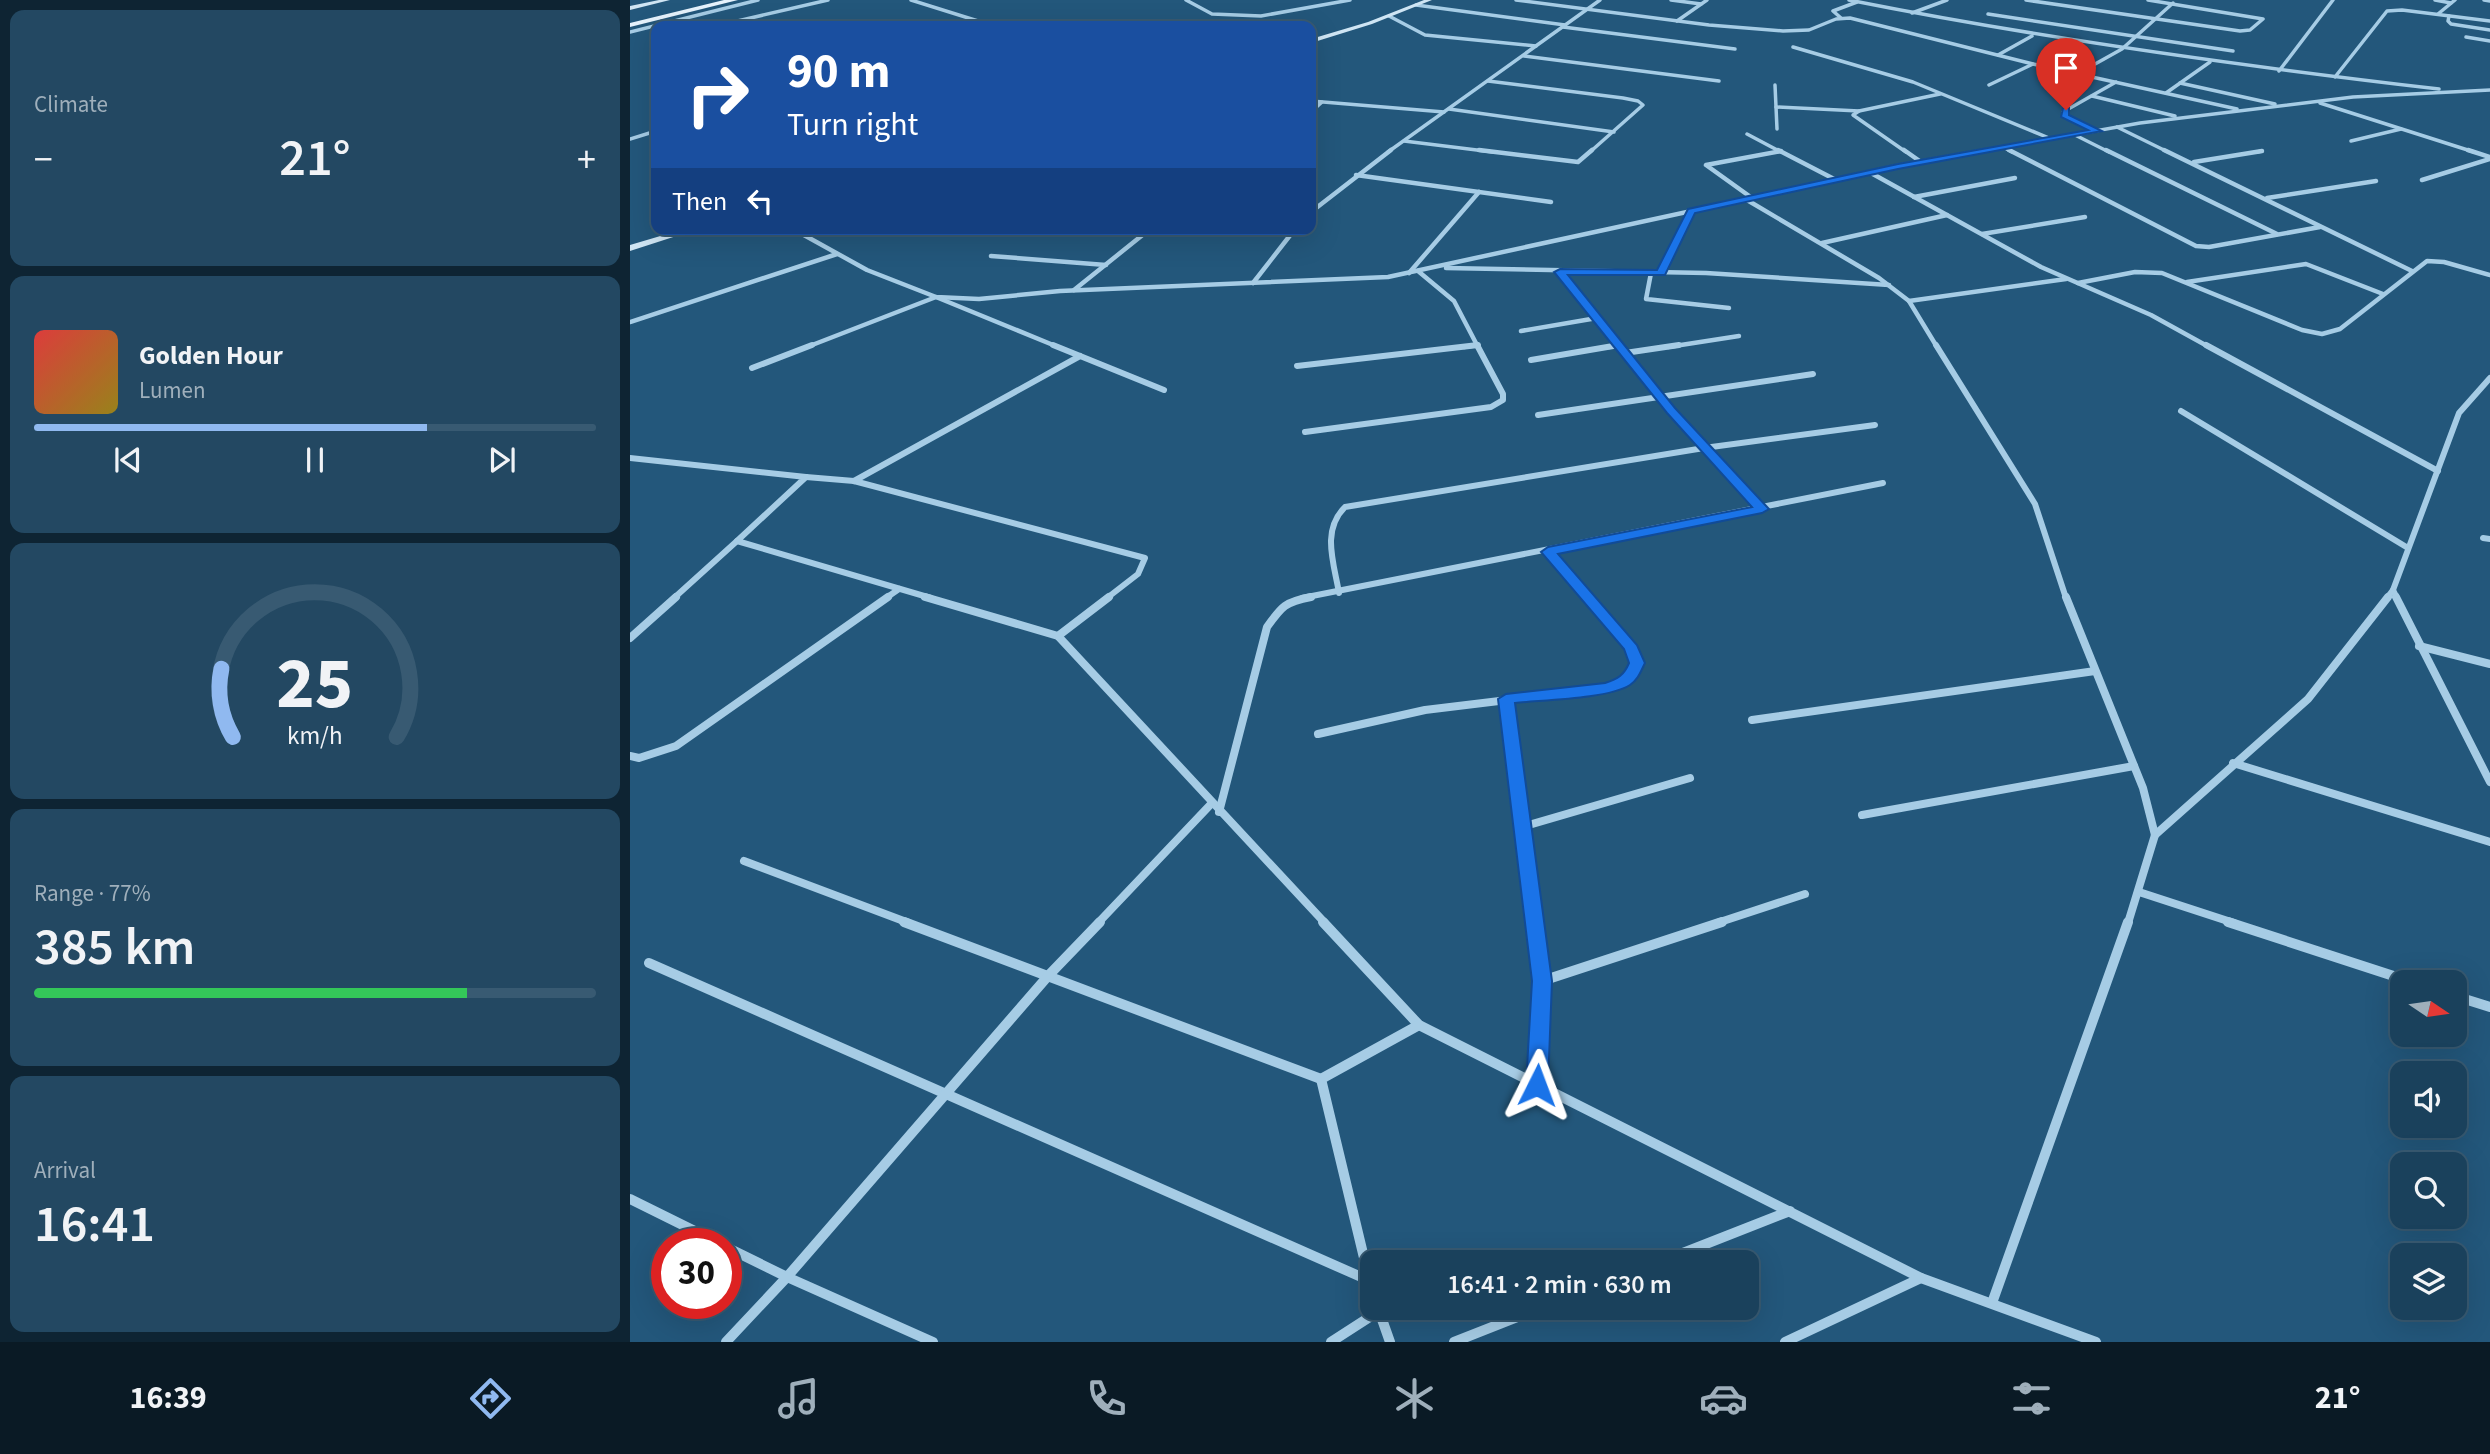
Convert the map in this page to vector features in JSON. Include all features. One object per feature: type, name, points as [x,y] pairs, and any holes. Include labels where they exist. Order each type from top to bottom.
[{"type":"main road","points":[[630,18],[704,0]]},
{"type":"main road","points":[[630,25],[734,0]]},
{"type":"street","points":[[630,8],[667,0]]},
{"type":"street","points":[[671,21],[758,0]]},
{"type":"street","points":[[738,21],[828,0]]},
{"type":"street","points":[[911,0],[978,21]]},
{"type":"street","points":[[1186,0],[1212,14],[1261,16],[1350,0]]},
{"type":"street","points":[[1316,39],[1429,0]]},
{"type":"street","points":[[1516,0],[1677,21],[1796,32],[1841,18],[1858,20],[2034,64],[2245,110]]},
{"type":"street","points":[[1316,208],[1356,175],[1600,0]]},
{"type":"street","points":[[1671,0],[1702,4]]},
{"type":"street","points":[[1677,21],[1707,0]]},
{"type":"street","points":[[1849,0],[2033,36],[2210,62],[2460,92]]},
{"type":"street","points":[[1931,0],[1941,2]]},
{"type":"street","points":[[1912,13],[1947,0]]},
{"type":"street","points":[[2025,0],[2244,32],[2263,19],[2148,0]]},
{"type":"street","points":[[2078,74],[2122,49],[2177,0]]},
{"type":"street","points":[[2279,71],[2333,0]]},
{"type":"street","points":[[2435,0],[2453,1]]},
{"type":"street","points":[[2484,0],[2490,1]]},
{"type":"street","points":[[2438,14],[2453,1]]},
{"type":"street","points":[[1841,18],[1833,11],[1858,2]]},
{"type":"street","points":[[1416,5],[1735,48]]},
{"type":"street","points":[[2335,77],[2383,13],[2395,9],[2490,21]]},
{"type":"street","points":[[1988,14],[2233,51]]},
{"type":"street","points":[[1389,16],[1425,35],[1537,46]]},
{"type":"street","points":[[2449,16],[2448,21],[2451,24],[2490,30]]},
{"type":"street","points":[[658,18],[665,21]]},
{"type":"street","points":[[630,32],[651,26]]},
{"type":"street","points":[[1998,55],[2033,36]]},
{"type":"street","points":[[2466,37],[2490,41]]},
{"type":"street","points":[[1793,47],[1894,76],[2052,139]]},
{"type":"street","points":[[1523,56],[1718,81]]},
{"type":"street","points":[[2166,93],[2210,62]]},
{"type":"street","points":[[1989,85],[2034,64]]},
{"type":"street","points":[[1404,141],[1581,161],[1640,110],[1642,103],[1488,81]]},
{"type":"street","points":[[2097,131],[2063,114],[2117,82]]},
{"type":"street","points":[[2180,83],[2284,106]]},
{"type":"street","points":[[1775,85],[1777,129]]},
{"type":"street","points":[[752,368],[936,297],[979,299],[1074,291],[1388,277],[1921,162],[2116,127],[2316,102],[2490,90]]},
{"type":"street","points":[[1776,107],[1859,111],[1941,94]]},
{"type":"street","points":[[2091,96],[2181,118]]},
{"type":"street","points":[[1316,101],[1447,111],[1614,132]]},
{"type":"street","points":[[1316,108],[1323,102]]},
{"type":"street","points":[[2316,102],[2490,158]]},
{"type":"street","points":[[1859,111],[1854,113],[1854,118],[1921,162]]},
{"type":"street","points":[[2116,127],[2412,271]]},
{"type":"street","points":[[2351,141],[2401,129]]},
{"type":"street","points":[[630,132],[641,136]]},
{"type":"street","points":[[630,139],[651,133]]},
{"type":"street","points":[[1747,134],[1836,180]]},
{"type":"street","points":[[2074,135],[2277,234]]},
{"type":"street","points":[[2004,147],[2196,246],[2209,247],[2320,227]]},
{"type":"street","points":[[1781,151],[1706,165],[1749,199],[1889,285],[1909,301],[2035,504],[2070,609],[2143,788],[2155,835],[2139,892],[1992,1303]]},
{"type":"street","points":[[2193,163],[2262,151]]},
{"type":"street","points":[[2422,180],[2490,158]]},
{"type":"street","points":[[1870,173],[2067,279],[2151,314],[2438,471]]},
{"type":"street","points":[[1356,175],[1551,202]]},
{"type":"street","points":[[1914,197],[2015,178]]},
{"type":"street","points":[[2265,198],[2376,181]]},
{"type":"street","points":[[1409,273],[1479,192]]},
{"type":"street","points":[[1661,273],[1692,211]]},
{"type":"street","points":[[1821,244],[1947,215]]},
{"type":"street","points":[[1981,234],[2085,217]]},
{"type":"street","points":[[630,248],[674,235]]},
{"type":"street","points":[[804,235],[867,270],[1164,390]]},
{"type":"street","points":[[1074,291],[1143,235]]},
{"type":"street","points":[[1252,283],[1290,235]]},
{"type":"street","points":[[630,322],[837,254]]},
{"type":"street","points":[[991,256],[1106,265]]},
{"type":"street","points":[[2077,283],[2144,271],[2162,273],[2302,330],[2322,334],[2340,329],[2424,263],[2432,261],[2490,275]]},
{"type":"street","points":[[2186,282],[2306,264],[2383,294]]},
{"type":"street","points":[[1433,268],[1735,275],[1889,285]]},
{"type":"street","points":[[1305,432],[1499,404],[1503,400],[1503,394],[1454,302],[1418,271]]},
{"type":"street","points":[[1560,272],[1660,397],[1762,509]]},
{"type":"street","points":[[1651,273],[1646,299],[1729,307]]},
{"type":"street","points":[[1909,301],[2067,279]]},
{"type":"street","points":[[1521,331],[1597,318]]},
{"type":"street","points":[[1625,353],[1739,336]]},
{"type":"street","points":[[1297,366],[1478,345]]},
{"type":"street","points":[[1531,360],[1619,345]]},
{"type":"street","points":[[854,481],[1080,356]]},
{"type":"street","points":[[1538,415],[1813,374]]},
{"type":"street","points":[[2155,835],[2308,699],[2393,590],[2459,413],[2490,378]]},
{"type":"street","points":[[2481,389],[2490,391]]},
{"type":"street","points":[[2181,411],[2408,548]]},
{"type":"street","points":[[1339,593],[1329,530],[1336,514],[1345,508],[1704,448],[1875,425]]},
{"type":"street","points":[[630,458],[854,481],[1145,558],[1138,574],[1058,636]]},
{"type":"street","points":[[630,638],[806,477]]},
{"type":"street","points":[[1219,812],[1267,627],[1282,606],[1293,600],[1548,552],[1883,483]]},
{"type":"street","points":[[737,541],[1058,636],[1419,1026],[1921,1278],[2096,1342]]},
{"type":"street","points":[[1318,734],[1371,718],[1607,688],[1623,682],[1632,674],[1637,663],[1632,648],[1548,552]]},
{"type":"street","points":[[630,756],[639,758],[676,746],[899,589]]},
{"type":"street","points":[[2393,590],[2418,646],[2490,782]]},
{"type":"street","points":[[2418,646],[2490,664]]},
{"type":"street","points":[[1752,720],[2095,671]]},
{"type":"street","points":[[1506,699],[1542,981],[1537,1085]]},
{"type":"street","points":[[2233,763],[2490,842]]},
{"type":"street","points":[[1862,815],[2134,766]]},
{"type":"street","points":[[1522,827],[1690,778]]},
{"type":"street","points":[[726,1342],[787,1277],[1048,976],[1212,803]]},
{"type":"street","points":[[744,861],[1321,1079],[1419,1026]]},
{"type":"street","points":[[2139,892],[2390,975]]},
{"type":"street","points":[[1542,981],[1805,894]]},
{"type":"street","points":[[649,963],[1360,1281]]},
{"type":"street","points":[[2468,1000],[2490,1007]]},
{"type":"street","points":[[1321,1079],[1361,1250]]},
{"type":"street","points":[[630,1199],[689,1228]]},
{"type":"street","points":[[1691,1250],[1790,1211]]},
{"type":"street","points":[[742,1255],[933,1342]]},
{"type":"street","points":[[1785,1342],[1921,1278]]},
{"type":"street","points":[[1331,1342],[1362,1320]]},
{"type":"street","points":[[1382,1320],[1390,1342]]},
{"type":"street","points":[[1454,1342],[1510,1320]]},
{"type":"route","points":[[1537,1085],[1542,981],[1506,699],[1607,688],[1623,682],[1632,674],[1637,663],[1632,648],[1548,552],[1762,509],[1671,410],[1560,272],[1661,273],[1692,211],[1898,166],[2097,131],[2064,116],[2063,112],[2066,110]]}]
